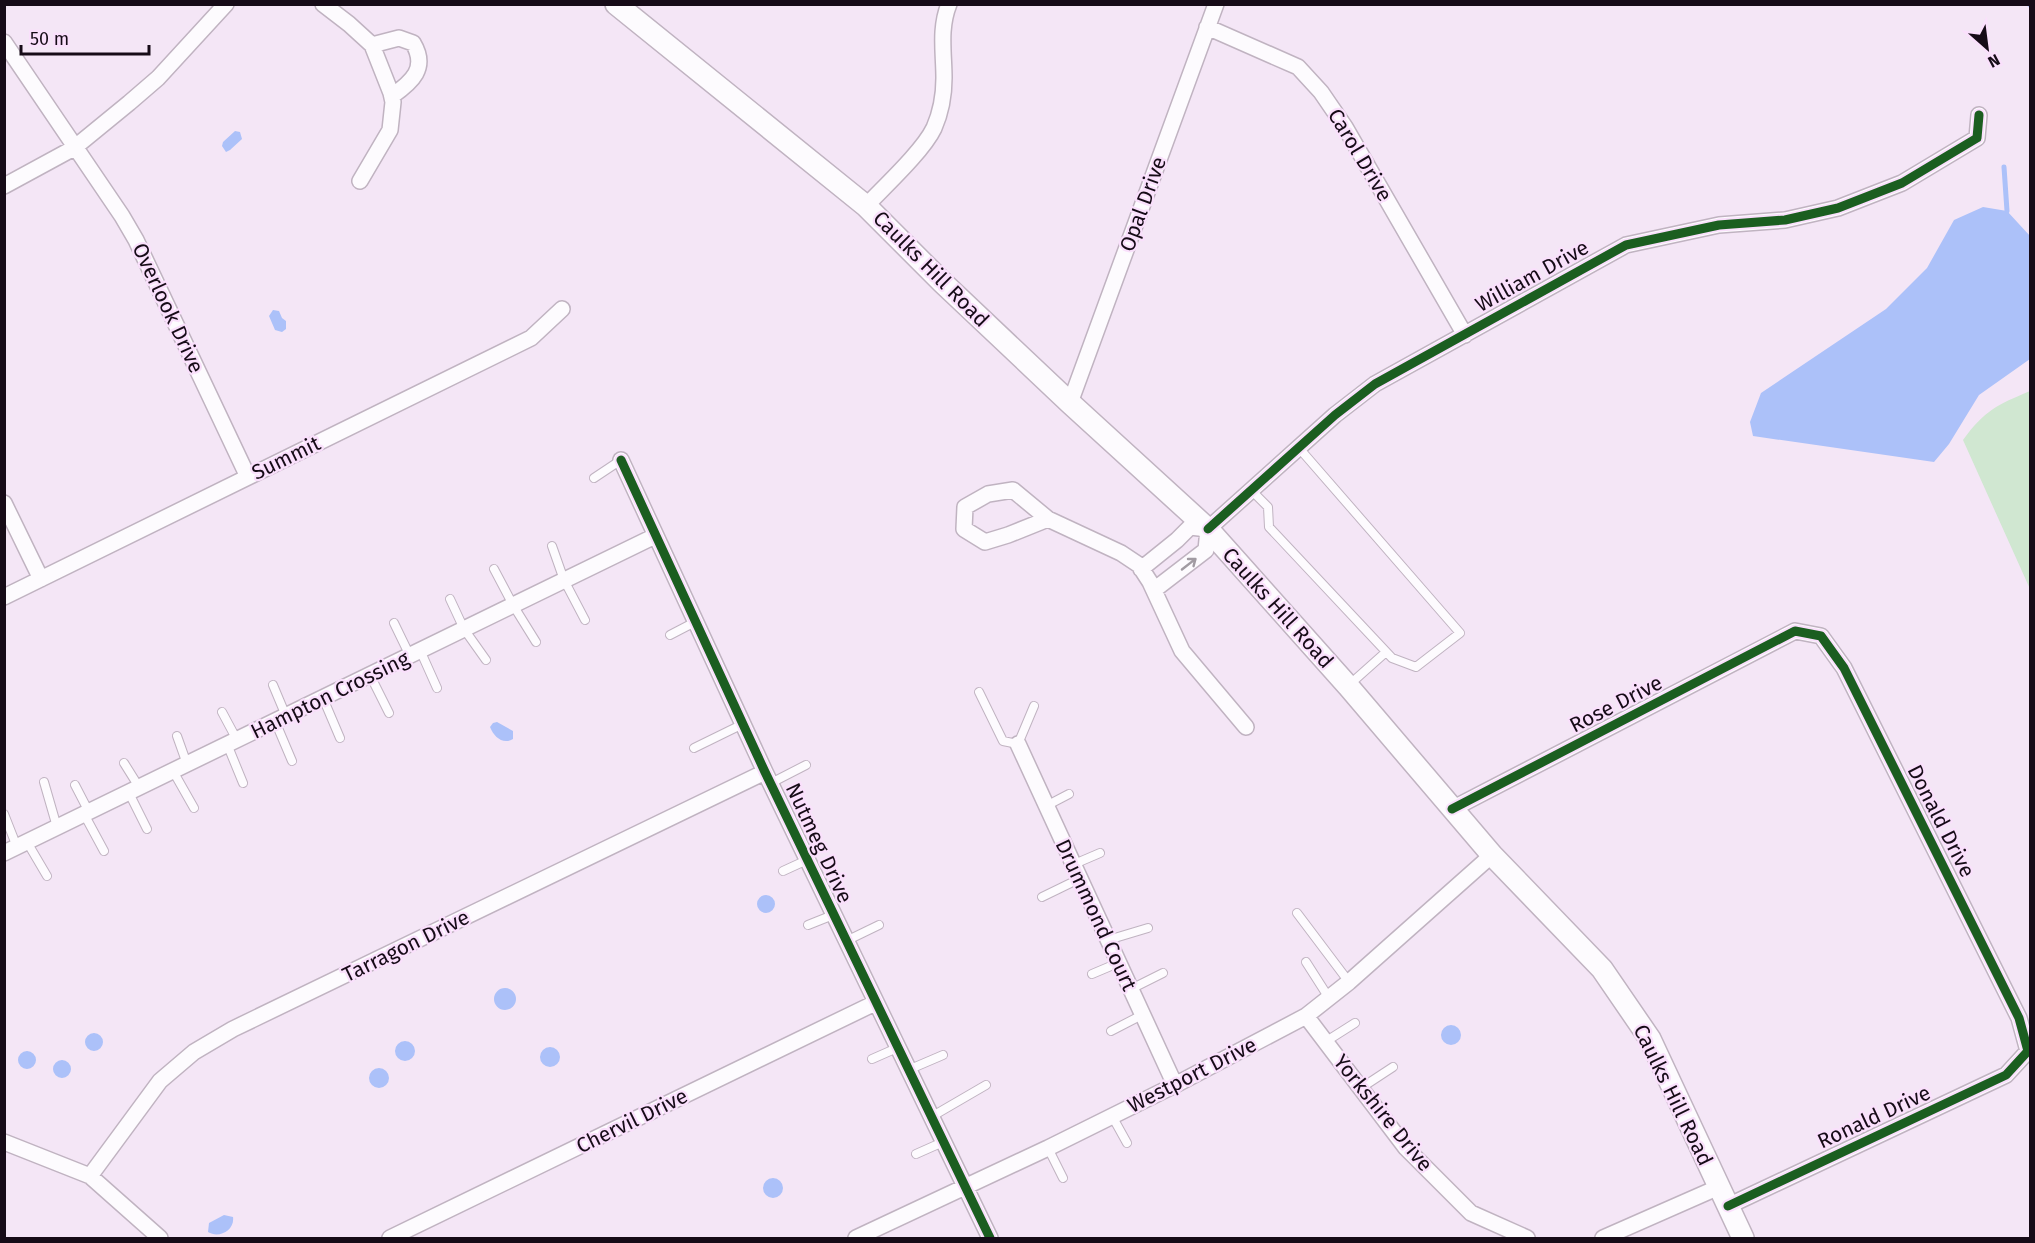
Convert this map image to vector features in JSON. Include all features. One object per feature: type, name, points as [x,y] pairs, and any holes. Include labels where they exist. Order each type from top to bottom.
[{"type":"main road","name":"Caulks Hill Road","points":[[616,4],[867,206],[942,282],[1208,529],[1348,686],[1492,855],[1602,969],[1650,1039],[1743,1239]]},
{"type":"street","points":[[4,186],[74,148],[158,78],[226,4]]},
{"type":"street","points":[[323,4],[372,45],[392,96],[390,130],[360,181]]},
{"type":"street","points":[[867,206],[914,155],[933,130],[943,103],[942,40],[945,13],[949,4]]},
{"type":"street","name":"Opal Drive","points":[[1070,403],[1216,4]]},
{"type":"street","name":"Carol Drive","points":[[1208,27],[1298,67],[1321,92],[1345,127],[1465,335]]},
{"type":"street","points":[[372,45],[399,38],[413,43],[419,53],[419,67],[409,83],[392,96]]},
{"type":"street","name":"Overlook Drive","points":[[4,42],[136,240],[248,477]]},
{"type":"street","name":"William Drive","points":[[1208,529],[1335,415],[1375,384],[1626,245],[1719,225],[1785,220],[1838,208],[1902,183],[1977,138],[1979,115]]},
{"type":"street","name":"Summit","points":[[4,597],[531,338],[562,309]]},
{"type":"street","name":"Nutmeg Drive","points":[[621,460],[833,915],[990,1239]]},
{"type":"street","points":[[1048,519],[985,542],[964,529],[965,507],[988,494],[1013,490],[1048,519],[1121,553],[1141,569],[1154,590],[1182,651],[1246,727]]},
{"type":"street","points":[[4,503],[41,579]]},
{"type":"street","points":[[1141,569],[1190,527],[1208,529],[1206,550],[1154,590]]},
{"type":"street","name":"Hampton Crossing","points":[[16,847],[655,536]]},
{"type":"street","name":"Rose Drive","points":[[1452,809],[1795,631]]},
{"type":"street","name":"Donald Drive","points":[[1795,631],[1821,636],[1844,668],[2019,1018],[2028,1051]]},
{"type":"street","name":"Drummond Court","points":[[1018,744],[1175,1085]]},
{"type":"street","name":"Tarragon Drive","points":[[90,1176],[160,1081],[194,1052],[233,1029],[768,777]]},
{"type":"street","name":"Westport Drive","points":[[856,1239],[1048,1148],[1306,1016],[1349,982],[1492,855]]},
{"type":"street","name":"Chervil Drive","points":[[390,1239],[875,1003]]},
{"type":"street","name":"Yorkshire Drive","points":[[1306,1016],[1406,1148],[1471,1213],[1527,1239]]},
{"type":"street","name":"Ronald Drive","points":[[1728,1206],[2006,1076],[2028,1051]]},
{"type":"street","points":[[4,1142],[90,1176],[160,1239]]},
{"type":"street","points":[[1603,1239],[1719,1187]]},
{"type":"lane","points":[[1251,490],[1268,507],[1269,527],[1392,658],[1416,667],[1460,633],[1299,448]]},
{"type":"lane","points":[[594,478],[621,460]]},
{"type":"lane","points":[[552,546],[564,580],[585,620]]},
{"type":"lane","points":[[494,569],[536,642]]},
{"type":"lane","points":[[450,599],[464,629],[486,660]]},
{"type":"lane","points":[[670,635],[695,622]]},
{"type":"lane","points":[[394,623],[437,688]]},
{"type":"lane","points":[[1348,686],[1386,652]]},
{"type":"lane","points":[[370,675],[389,713]]},
{"type":"lane","points":[[273,686],[292,761]]},
{"type":"lane","points":[[980,692],[1003,741],[1018,744],[1034,706]]},
{"type":"lane","points":[[323,698],[340,738]]},
{"type":"lane","points":[[222,712],[243,783]]},
{"type":"lane","points":[[694,748],[743,724]]},
{"type":"lane","points":[[177,736],[180,768],[194,808]]},
{"type":"lane","points":[[124,763],[147,828]]},
{"type":"lane","points":[[768,777],[806,765]]},
{"type":"lane","points":[[44,782],[57,827]]},
{"type":"lane","points":[[75,784],[104,851]]},
{"type":"lane","points":[[1045,806],[1069,794]]},
{"type":"lane","points":[[4,814],[16,847],[47,876]]},
{"type":"lane","points":[[1042,897],[1100,853]]},
{"type":"lane","points":[[783,871],[807,860]]},
{"type":"lane","points":[[1297,913],[1349,982]]},
{"type":"lane","points":[[808,925],[833,915]]},
{"type":"lane","points":[[846,941],[879,925]]},
{"type":"lane","points":[[1108,940],[1148,928]]},
{"type":"lane","points":[[1306,962],[1329,998]]},
{"type":"lane","points":[[1092,974],[1118,963]]},
{"type":"lane","points":[[1131,989],[1163,973]]},
{"type":"lane","points":[[1111,1030],[1142,1015]]},
{"type":"lane","points":[[1325,1042],[1355,1023]]},
{"type":"lane","points":[[872,1059],[897,1048]]},
{"type":"lane","points":[[907,1070],[943,1055]]},
{"type":"lane","points":[[1360,1088],[1393,1067]]},
{"type":"lane","points":[[931,1117],[986,1085]]},
{"type":"lane","points":[[1112,1116],[1127,1143]]},
{"type":"lane","points":[[916,1154],[943,1142]]},
{"type":"lane","points":[[1048,1148],[1063,1178]]},
{"type":"green space","points":[[2030,391],[2030,589],[1963,440],[1985,415],[2009,400]]},
{"type":"water","points":[[235,131],[240,132],[242,139],[226,152],[222,146],[223,142]]},
{"type":"water","points":[[1983,207],[2007,211],[2030,236],[2030,359],[1979,395],[1949,444],[1934,462],[1753,436],[1750,422],[1761,393],[1886,309],[1927,268],[1954,220]]},
{"type":"water","points":[[273,310],[279,311],[286,321],[286,329],[282,332],[275,330],[269,316]]},
{"type":"water","points":[[497,722],[513,731],[513,739],[506,741],[496,737],[490,727]]},
{"type":"water","points":[[766,895],[772,898],[775,904],[772,910],[766,913],[760,910],[757,904],[760,898]]},
{"type":"water","points":[[505,988],[513,991],[516,999],[513,1007],[505,1010],[497,1007],[494,999],[497,991]]},
{"type":"water","points":[[1451,1025],[1458,1028],[1461,1035],[1458,1042],[1451,1045],[1444,1042],[1441,1035],[1444,1028]]},
{"type":"water","points":[[90,1033],[98,1033],[103,1038],[101,1049],[90,1051],[85,1046],[85,1038]]},
{"type":"water","points":[[405,1041],[412,1044],[415,1051],[412,1058],[405,1061],[398,1058],[395,1051],[398,1044]]},
{"type":"water","points":[[550,1047],[557,1050],[560,1057],[557,1064],[550,1067],[543,1064],[540,1057],[543,1050]]},
{"type":"water","points":[[23,1051],[31,1051],[36,1056],[34,1067],[23,1069],[18,1064],[18,1056]]},
{"type":"water","points":[[58,1060],[66,1060],[71,1065],[69,1076],[58,1078],[53,1073],[53,1065]]},
{"type":"water","points":[[379,1068],[386,1071],[389,1078],[386,1085],[379,1088],[372,1085],[369,1078],[372,1071]]},
{"type":"water","points":[[773,1178],[780,1181],[783,1188],[780,1195],[773,1198],[766,1195],[763,1188],[766,1181]]},
{"type":"water","points":[[224,1215],[233,1217],[229,1229],[221,1234],[208,1232],[209,1223]]},
{"type":"waterway","points":[[2004,167],[2007,211]]},
{"type":"cycle path","points":[[1208,529],[1335,415],[1375,384],[1626,245],[1719,225],[1785,220],[1838,208],[1902,183],[1977,138],[1979,115]]},
{"type":"cycle path","points":[[621,460],[765,772],[990,1238]]},
{"type":"cycle path","points":[[1452,809],[1795,631],[1821,636],[1844,668],[2019,1018],[2028,1051],[2006,1075],[1728,1206]]}]
